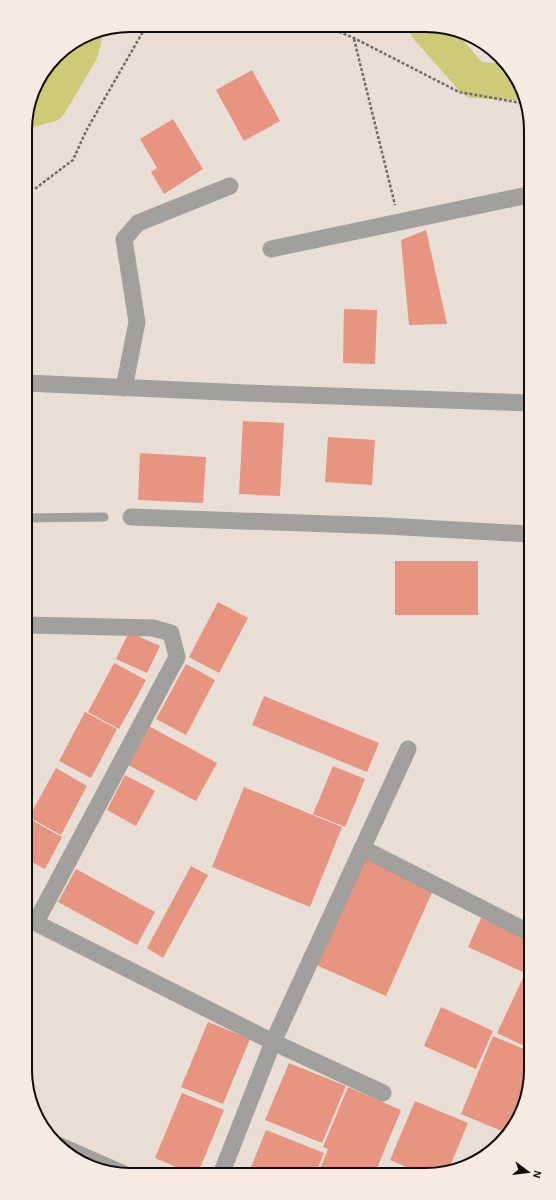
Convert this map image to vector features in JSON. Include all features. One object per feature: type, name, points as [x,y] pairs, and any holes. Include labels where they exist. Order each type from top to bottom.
[{"type":"street","points":[[124,388],[137,322],[124,239],[138,223],[230,186]]},
{"type":"street","points":[[271,249],[524,196]]},
{"type":"street","points":[[32,383],[524,403]]},
{"type":"street","points":[[131,518],[386,526],[524,534]]},
{"type":"street","points":[[32,625],[153,628],[171,633],[177,657],[32,921],[273,1042],[383,1093]]},
{"type":"street","points":[[224,1168],[273,1042],[408,749]]},
{"type":"street","points":[[362,848],[524,930]]},
{"type":"street","points":[[82,1156],[99,1163]]},
{"type":"lane","points":[[32,518],[104,517]]},
{"type":"path","points":[[32,187],[36,188],[73,160],[86,131],[143,32]]},
{"type":"path","points":[[340,32],[459,92],[520,103]]},
{"type":"path","points":[[354,38],[399,222]]},
{"type":"building","points":[[252,70],[280,121],[244,141],[216,90]]},
{"type":"building","points":[[173,119],[203,169],[164,194],[151,172],[157,168],[140,139]]},
{"type":"building","points":[[426,230],[447,324],[409,325],[401,240]]},
{"type":"building","points":[[344,309],[377,310],[375,364],[343,363]]},
{"type":"building","points":[[243,421],[284,423],[280,496],[239,494]]},
{"type":"building","points":[[328,437],[375,440],[372,485],[325,482]]},
{"type":"building","points":[[140,453],[206,457],[203,503],[138,500]]},
{"type":"building","points":[[395,561],[478,561],[478,615],[395,615]]},
{"type":"building","points":[[218,602],[248,618],[219,673],[189,657]]},
{"type":"building","points":[[129,632],[160,646],[147,673],[116,659]]},
{"type":"building","points":[[114,663],[146,680],[119,729],[88,712]]},
{"type":"building","points":[[186,664],[215,680],[186,735],[156,719]]},
{"type":"building","points":[[264,696],[379,743],[367,772],[252,725]]},
{"type":"building","points":[[85,712],[117,729],[91,778],[59,761]]},
{"type":"building","points":[[147,725],[217,763],[196,801],[126,764]]},
{"type":"building","points":[[333,766],[365,779],[345,827],[313,814]]},
{"type":"building","points":[[56,768],[87,786],[61,835],[32,819],[32,812]]},
{"type":"building","points":[[125,775],[155,791],[136,826],[107,810]]},
{"type":"building","points":[[244,787],[342,827],[310,907],[212,867]]},
{"type":"building","points":[[32,820],[62,837],[45,869],[32,862]]},
{"type":"building","points":[[366,849],[437,881],[386,996],[314,964]]},
{"type":"building","points":[[191,866],[208,875],[163,958],[147,948]]},
{"type":"building","points":[[76,869],[155,912],[137,945],[58,902]]},
{"type":"building","points":[[481,918],[524,938],[523,972],[468,947]]},
{"type":"building","points":[[524,976],[524,1046],[497,1033]]},
{"type":"building","points":[[441,1007],[493,1031],[476,1069],[424,1046]]},
{"type":"building","points":[[208,1022],[250,1039],[223,1104],[181,1087]]},
{"type":"building","points":[[493,1036],[524,1049],[524,1076],[522,1089],[517,1107],[504,1130],[503,1131],[461,1114]]},
{"type":"building","points":[[289,1063],[346,1086],[322,1143],[265,1120]]},
{"type":"building","points":[[348,1087],[401,1110],[377,1168],[321,1168],[328,1149],[323,1147]]},
{"type":"building","points":[[182,1093],[224,1110],[200,1168],[178,1168],[155,1158]]},
{"type":"building","points":[[415,1101],[468,1123],[450,1165],[426,1168],[409,1168],[390,1160]]},
{"type":"building","points":[[266,1130],[324,1153],[318,1168],[251,1168]]},
{"type":"waterway","points":[[431,32],[474,80],[511,82]]},
{"type":"waterway","points":[[34,108],[49,104],[80,52],[82,45]]}]
